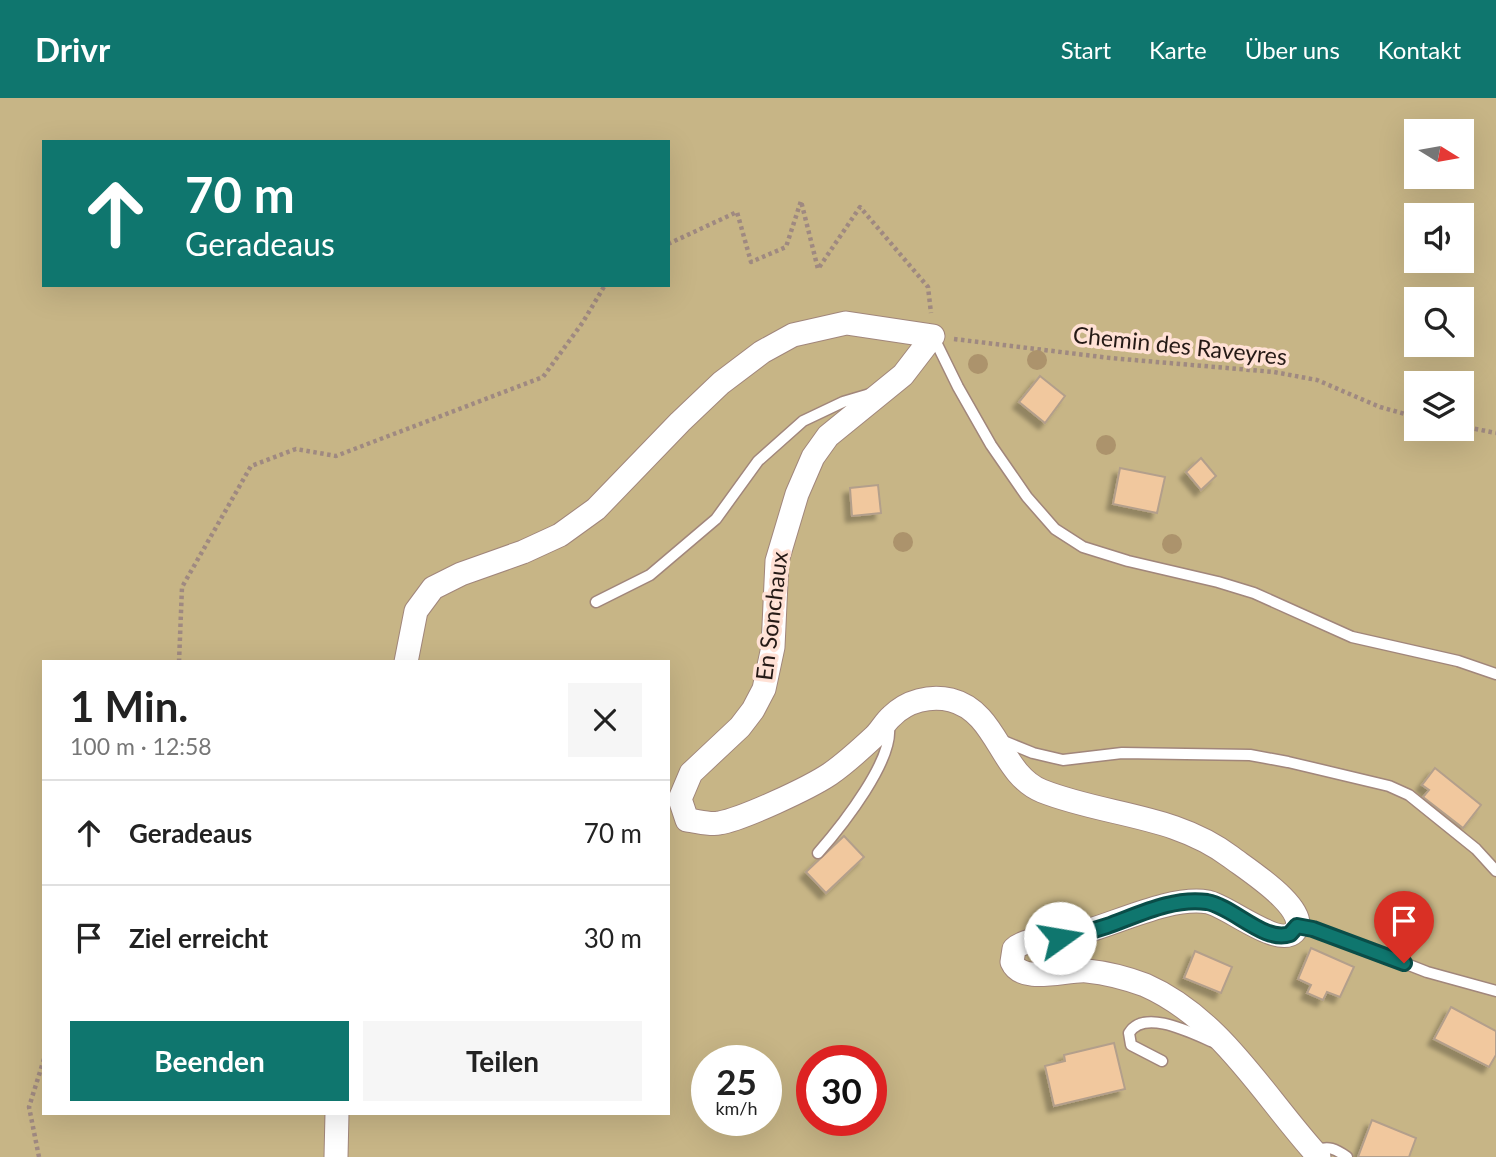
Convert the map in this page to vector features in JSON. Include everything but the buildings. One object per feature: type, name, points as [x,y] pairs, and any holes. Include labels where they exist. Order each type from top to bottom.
[{"type":"street","points":[[406,660],[416,611],[433,588],[461,574],[523,552],[560,535],[616,490],[721,383],[762,352],[793,335],[846,323],[933,337],[903,375],[883,391]]},
{"type":"street","name":"En Sonchaux","points":[[883,391],[828,436],[813,457],[797,494],[777,561],[773,648],[764,689],[740,727],[691,773],[680,799],[687,820],[718,824],[829,775],[849,760],[894,716]]},
{"type":"street","points":[[894,716],[910,704],[929,699],[949,700],[965,705],[980,715],[1023,779],[1036,788],[1190,833],[1225,853],[1294,909],[1297,926],[1290,934],[1277,936],[1220,906],[1208,902],[1181,902],[1079,934],[1025,943],[1014,949],[1012,962],[1022,973],[1041,975],[1091,971],[1114,975],[1170,998],[1195,1015],[1228,1048],[1316,1154]]},
{"type":"street","points":[[335,1157],[337,1115]]},
{"type":"lane","points":[[933,337],[991,445],[1027,497],[1055,529],[1083,547],[1254,593],[1352,637],[1458,661],[1496,674]]},
{"type":"lane","points":[[596,602],[650,575],[716,519],[758,461],[803,421],[843,401],[883,391]]},
{"type":"lane","points":[[818,853],[850,816],[874,775],[886,749],[894,716]]},
{"type":"lane","points":[[993,737],[1033,753],[1063,760],[1122,753],[1224,753],[1272,759],[1389,786],[1409,795],[1476,849],[1496,871]]},
{"type":"lane","points":[[1297,926],[1322,931],[1427,972],[1496,991]]},
{"type":"lane","points":[[1162,1061],[1131,1045],[1129,1033],[1133,1027],[1148,1022],[1161,1023],[1228,1048]]},
{"type":"lane","points":[[1316,1154],[1323,1147],[1332,1148],[1347,1157]]},
{"type":"path","points":[[670,243],[737,212],[751,262],[786,247],[801,201],[818,269],[860,207],[928,287],[933,337]]},
{"type":"path","points":[[179,660],[182,587],[251,466],[296,449],[336,456],[543,377],[583,322],[604,287]]},
{"type":"path","name":"Chemin des Raveyres","points":[[933,337],[1110,358],[1274,372],[1317,380],[1380,407],[1404,414]]},
{"type":"path","points":[[1474,429],[1496,433]]},
{"type":"path","points":[[39,1157],[29,1107],[42,1065]]},
{"type":"shaded area","points":[[0,98],[1496,98],[1496,1157],[0,1157]]},
{"type":"route","points":[[1060,938],[1103,927],[1166,905],[1195,901],[1220,906],[1270,934],[1285,936],[1295,931],[1297,926],[1313,929],[1404,963]]}]
